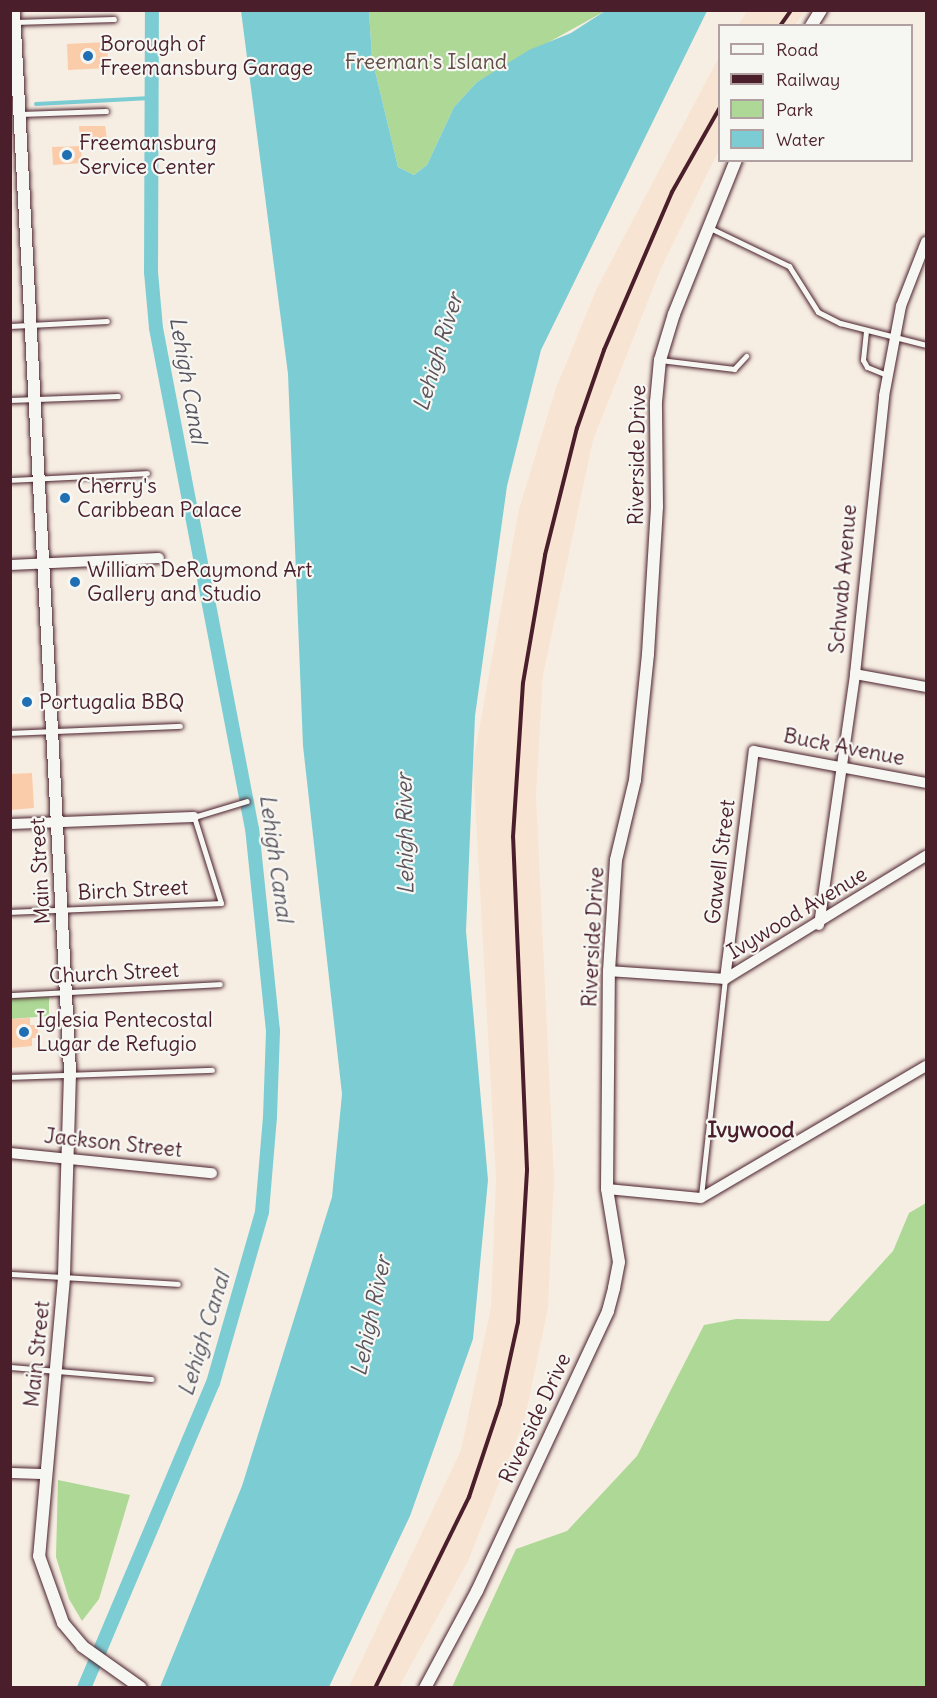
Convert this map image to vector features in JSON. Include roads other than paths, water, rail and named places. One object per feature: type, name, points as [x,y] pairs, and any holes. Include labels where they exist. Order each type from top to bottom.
[{"type":"street","points":[[812,24],[821,10]]},
{"type":"street","name":"Main Street","points":[[13,18],[15,114],[32,325],[41,563],[70,1072],[70,1158],[64,1278],[43,1474],[39,1556],[63,1623],[82,1646],[141,1688]]},
{"type":"street","name":"Riverside Drive","points":[[425,1688],[477,1591],[608,1311],[619,1262],[607,1189],[609,971],[616,860],[635,780],[648,654],[660,360],[707,227],[735,162]]},
{"type":"street","name":"Schwab Avenue","points":[[819,925],[855,674],[871,491],[887,375],[893,338],[927,242]]},
{"type":"street","points":[[10,565],[159,558]]},
{"type":"street","points":[[855,674],[927,687]]},
{"type":"street","name":"Buck Avenue","points":[[754,751],[927,783]]},
{"type":"street","name":"Gawell Street","points":[[725,979],[754,751]]},
{"type":"street","points":[[10,824],[194,817]]},
{"type":"street","name":"Ivywood Avenue","points":[[609,971],[725,979],[819,925],[927,856]]},
{"type":"street","points":[[607,1189],[701,1198],[927,1066]]},
{"type":"street","name":"Jackson Street","points":[[10,1153],[212,1173]]},
{"type":"street","points":[[10,1473],[43,1474]]},
{"type":"lane","points":[[13,18],[114,20]]},
{"type":"lane","points":[[15,114],[106,111]]},
{"type":"lane","points":[[707,227],[789,266],[818,312],[866,331],[927,345]]},
{"type":"lane","points":[[10,326],[107,321]]},
{"type":"lane","points":[[866,331],[863,360],[867,367],[887,375]]},
{"type":"lane","points":[[660,360],[734,369],[746,356]]},
{"type":"lane","points":[[10,399],[118,396]]},
{"type":"lane","points":[[10,480],[147,473]]},
{"type":"lane","points":[[10,733],[180,726]]},
{"type":"lane","points":[[194,817],[247,801]]},
{"type":"lane","name":"Birch Street","points":[[10,912],[221,903],[194,817]]},
{"type":"lane","points":[[701,1198],[725,979]]},
{"type":"lane","name":"Church Street","points":[[10,995],[220,984]]},
{"type":"lane","points":[[10,1077],[70,1072],[212,1070]]},
{"type":"lane","points":[[10,1274],[178,1284]]},
{"type":"lane","points":[[10,1367],[151,1379]]},
{"type":"water","name":"Lehigh River","points":[[241,11],[369,11],[372,58],[398,167],[414,175],[427,165],[454,107],[477,82],[529,50],[571,33],[605,11],[707,11],[541,350],[507,486],[475,716],[466,931],[488,1180],[473,1339],[410,1516],[329,1687],[160,1687],[242,1486],[332,1197],[342,1094],[303,746],[288,374]]},
{"type":"waterway","name":"Lehigh Canal","points":[[84,1688],[213,1383],[262,1212],[270,1117],[273,1031],[252,829],[156,328],[151,272],[152,10]]},
{"type":"waterway","points":[[36,104],[151,98]]},
{"type":"railway","points":[[781,24],[791,10]]},
{"type":"railway","points":[[375,1688],[469,1497],[500,1404],[518,1322],[527,1169],[513,837],[523,683],[545,555],[577,428],[604,350],[672,192],[718,111]]},
{"type":"place","name":"Borough of Freemansburg Garage","points":[[88,56]]},
{"type":"place","name":"Freemansburg Service Center","points":[[67,155]]},
{"type":"place","name":"Cherry's Caribbean Palace","points":[[65,498]]},
{"type":"place","name":"William DeRaymond Art Gallery and Studio","points":[[75,582]]},
{"type":"place","name":"Portugalia BBQ","points":[[27,702]]},
{"type":"place","name":"Iglesia Pentecostal Lugar de Refugio","points":[[24,1032]]},
{"type":"district","name":"Ivywood","points":[[751,1130]]},
{"type":"park label","name":"Freeman's Island","points":[[426,62]]}]
